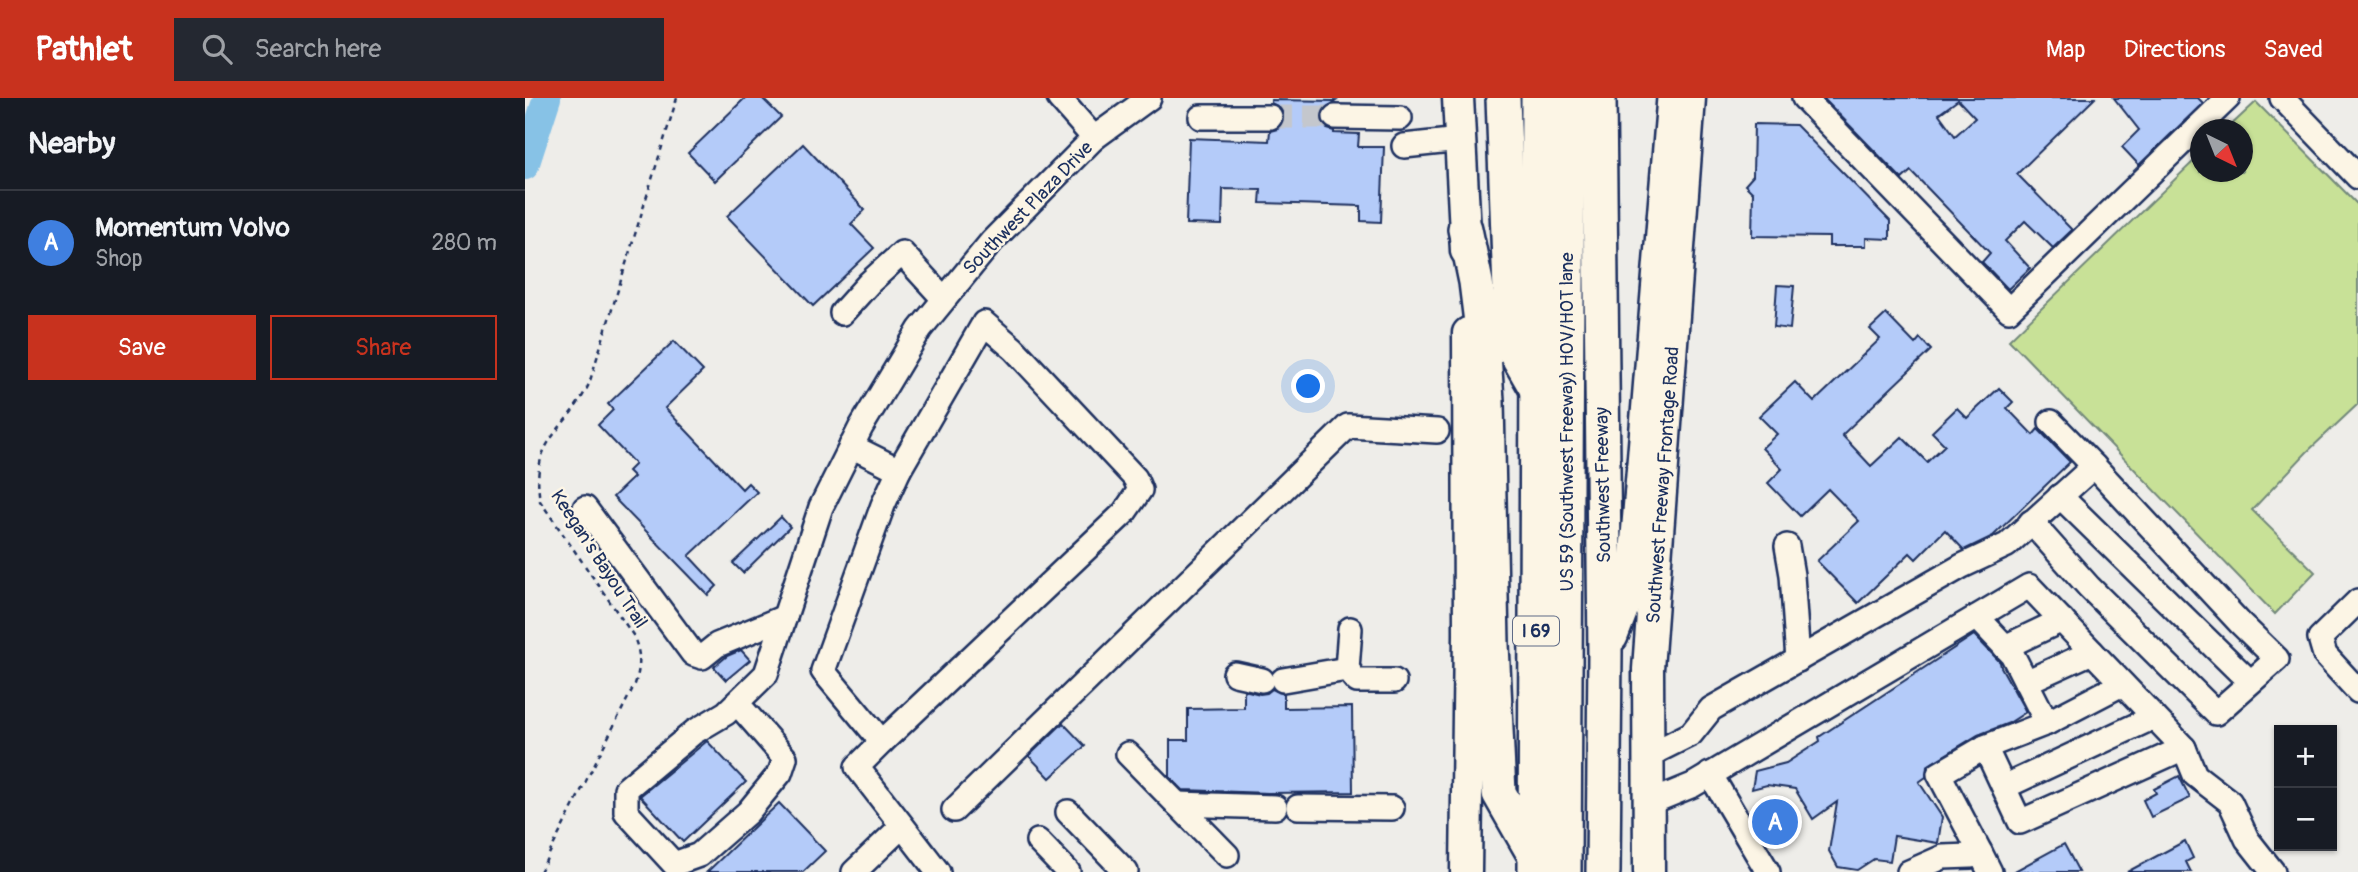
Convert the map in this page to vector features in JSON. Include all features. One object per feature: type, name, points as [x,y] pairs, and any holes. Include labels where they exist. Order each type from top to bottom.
[{"type":"highway","points":[[1503,98],[1513,346],[1538,390]]},
{"type":"highway","name":"I 69","points":[[1535,864],[1538,98]]},
{"type":"highway","name":"US 59 (Southwest Freeway) HOV/HOT lane","points":[[1564,872],[1568,98]]},
{"type":"highway","name":"Southwest Freeway","points":[[1599,98],[1605,652],[1603,872]]},
{"type":"highway","points":[[1600,143],[1615,98]]},
{"type":"highway","points":[[1605,652],[1635,573],[1674,98]]},
{"type":"highway","points":[[1465,229],[1476,282],[1487,401],[1492,644],[1499,793],[1535,864]]},
{"type":"main road","points":[[1458,98],[1468,329],[1469,634],[1466,872]]},
{"type":"main road","name":"Southwest Freeway Frontage Road","points":[[1649,872],[1648,669],[1691,98]]},
{"type":"street","points":[[1059,98],[1094,138]]},
{"type":"street","name":"Southwest Plaza Drive","points":[[737,703],[767,674],[821,507],[861,427],[920,329],[992,241],[1094,138],[1149,98]]},
{"type":"street","points":[[1804,98],[2009,310],[2228,98]]},
{"type":"street","points":[[2282,98],[2358,177]]},
{"type":"street","points":[[1201,117],[1270,117]]},
{"type":"street","points":[[1335,117],[1401,118]]},
{"type":"street","points":[[1404,146],[1460,140]]},
{"type":"street","points":[[842,313],[870,282],[902,253],[944,299]]},
{"type":"street","points":[[882,742],[823,671],[883,505],[899,470],[984,323],[1014,349],[1135,478],[1140,489],[1124,513],[857,768],[938,872]]},
{"type":"street","points":[[2031,522],[2089,587],[2216,713],[2277,659],[2051,422]]},
{"type":"street","points":[[954,810],[1348,426],[1437,431]]},
{"type":"street","points":[[851,446],[899,470]]},
{"type":"street","points":[[1649,755],[1691,734],[1711,709],[1962,566],[2007,545],[2094,466]]},
{"type":"street","points":[[2060,496],[2250,682]]},
{"type":"street","points":[[585,508],[693,654],[702,657],[717,645],[785,617]]},
{"type":"street","points":[[1787,546],[1792,575],[1798,660]]},
{"type":"street","points":[[1649,803],[1693,785],[2029,586],[2184,748],[2195,775],[2230,802],[2247,839],[2273,872]]},
{"type":"street","points":[[2358,601],[2320,638],[2325,655],[2358,691]]},
{"type":"street","points":[[1977,617],[2012,654],[2047,723]]},
{"type":"street","points":[[2005,647],[2062,620]]},
{"type":"street","points":[[1350,629],[1347,669],[1357,681],[1394,681]]},
{"type":"street","points":[[2026,682],[2092,652]]},
{"type":"street","points":[[1235,674],[1273,680],[1347,669]]},
{"type":"street","points":[[1985,862],[1940,774],[1985,747],[2047,723],[2122,684]]},
{"type":"street","points":[[737,703],[785,758],[780,773],[748,812],[699,855],[674,864],[626,812],[626,789],[694,732],[726,713],[737,703]]},
{"type":"street","points":[[2004,787],[2154,717]]},
{"type":"street","points":[[1985,747],[2020,822],[2184,748]]},
{"type":"street","points":[[1128,754],[1227,855]]},
{"type":"street","points":[[1710,774],[1768,872]]},
{"type":"street","points":[[1177,804],[1392,808]]},
{"type":"street","points":[[1068,812],[1126,872]]},
{"type":"street","points":[[854,872],[901,827]]},
{"type":"street","points":[[1038,841],[1068,872]]},
{"type":"street","points":[[1910,872],[1943,856],[1971,856],[1985,862]]},
{"type":"path","name":"Keegan's Bayou Trail","points":[[540,872],[635,684],[641,667],[633,635],[540,501],[538,465],[551,436],[580,403],[589,384],[677,98]]},
{"type":"green space","points":[[2256,102],[2358,205],[2358,404],[2307,452],[2252,510],[2315,572],[2275,614],[2009,340],[2190,165],[2190,182],[2253,182],[2253,119],[2238,119]]},
{"type":"building","points":[[745,98],[762,98],[781,117],[715,181],[688,153]]},
{"type":"building","points":[[1823,98],[2095,98],[2017,174],[2072,230],[2053,248],[2025,221],[2005,241],[2030,268],[2008,289],[1982,262],[1990,253],[1911,171],[1902,179]],"holes":[[[1958,100],[1975,118],[1955,136],[1939,114]]]},
{"type":"building","points":[[2114,98],[2198,98],[2203,103],[2139,165],[2122,147],[2139,130]]},
{"type":"building","points":[[1271,100],[1336,101],[1323,110],[1321,117],[1327,129],[1334,133],[1359,134],[1358,147],[1384,147],[1381,222],[1361,221],[1361,206],[1260,203],[1261,190],[1223,189],[1222,225],[1186,224],[1189,138],[1269,141],[1270,131],[1278,129],[1284,118],[1282,109],[1271,103]]},
{"type":"building","points":[[1754,124],[1796,125],[1890,221],[1890,239],[1866,238],[1866,246],[1829,246],[1829,237],[1752,236],[1753,193],[1745,185],[1753,176]]},
{"type":"building","points":[[803,144],[865,210],[851,224],[874,248],[813,306],[727,216]]},
{"type":"building","points":[[1777,285],[1794,286],[1790,329],[1774,327]]},
{"type":"building","points":[[1886,314],[1915,344],[1920,338],[1931,350],[1842,435],[1871,466],[1902,437],[1927,462],[1945,445],[1932,432],[1957,408],[1967,418],[1999,388],[2013,402],[2007,408],[2033,435],[2038,429],[2070,462],[1993,536],[1964,550],[1945,530],[1916,559],[1910,553],[1858,603],[1817,561],[1859,521],[1828,489],[1800,516],[1768,483],[1782,469],[1762,448],[1777,434],[1759,416],[1795,382],[1814,402],[1880,339],[1870,329]]},
{"type":"building","points":[[674,341],[703,371],[665,408],[742,489],[748,483],[757,492],[689,556],[717,586],[708,595],[613,497],[634,477],[628,471],[635,464],[598,425],[613,410],[608,404]]},
{"type":"building","points":[[781,517],[790,527],[743,573],[733,563]]},
{"type":"building","points":[[1974,635],[2000,662],[2026,712],[2009,723],[1978,735],[1927,766],[1926,777],[1919,782],[1942,817],[1938,843],[1894,836],[1890,861],[1874,859],[1857,870],[1838,867],[1829,851],[1837,802],[1813,819],[1795,789],[1767,785],[1752,789],[1755,771],[1786,763],[1820,741],[1819,737]]},
{"type":"building","points":[[741,650],[750,660],[726,680],[714,667],[727,656]]},
{"type":"building","points":[[1272,689],[1284,694],[1284,708],[1352,707],[1353,792],[1183,790],[1170,777],[1170,740],[1188,740],[1188,709],[1244,708],[1244,690],[1260,694]]},
{"type":"building","points":[[1063,723],[1085,746],[1050,778],[1029,756]]},
{"type":"building","points":[[707,741],[746,782],[683,842],[640,796]]},
{"type":"building","points":[[2179,776],[2190,798],[2151,817],[2143,800],[2156,793],[2154,789]]},
{"type":"building","points":[[779,803],[825,851],[803,872],[707,872]]},
{"type":"building","points":[[2185,841],[2193,858],[2186,862],[2191,872],[2127,872]]},
{"type":"building","points":[[2064,844],[2079,872],[2013,872]]},
{"type":"waterway","points":[[525,166],[547,98]]},
{"type":"tunnel","points":[[1270,117],[1335,117]]},
{"type":"place","name":"Momentum Volvo","points":[[1775,822]]}]
